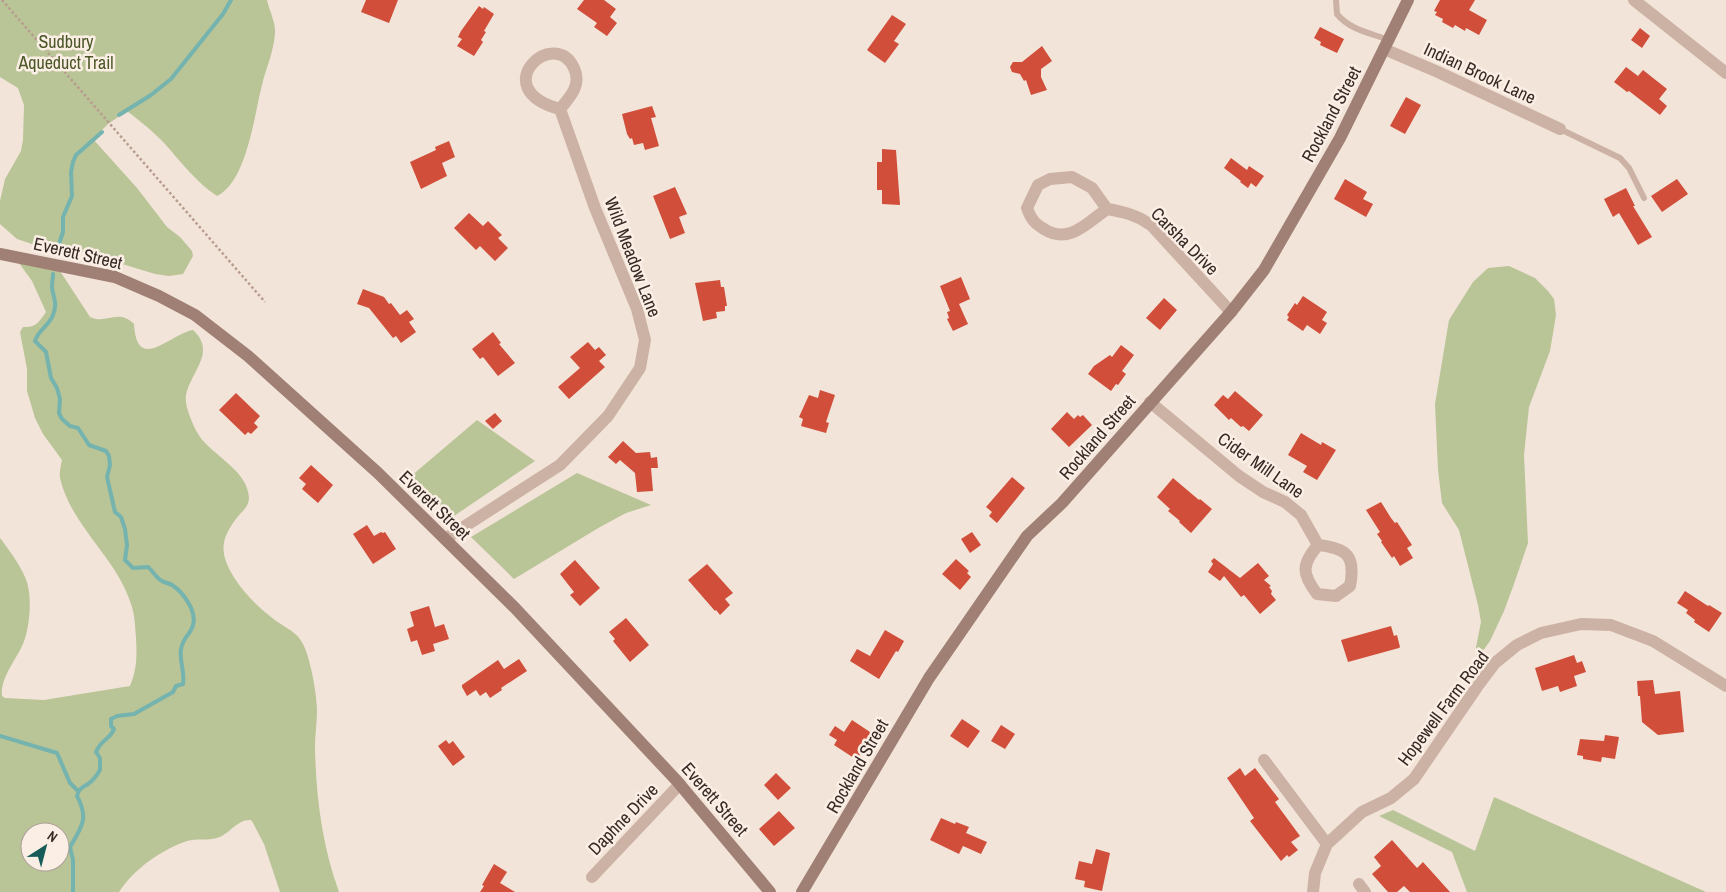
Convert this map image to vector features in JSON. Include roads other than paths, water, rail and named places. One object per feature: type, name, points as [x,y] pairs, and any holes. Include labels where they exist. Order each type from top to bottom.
[{"type":"street","name":"Rockland Street","points":[[802,892],[929,678],[1001,571],[1027,536],[1062,503],[1231,312],[1264,270],[1340,138],[1408,0]]},
{"type":"street","points":[[1634,0],[1726,73]]},
{"type":"street","name":"Indian Brook Lane","points":[[1387,44],[1438,72],[1560,129]]},
{"type":"street","points":[[542,55],[560,56],[573,66],[576,74],[577,84],[574,92],[560,109],[536,99],[527,86],[526,77],[529,68],[534,60],[542,55]]},
{"type":"street","name":"Wild Meadow Lane","points":[[445,539],[560,465],[608,416],[640,368],[645,340],[637,309],[595,208],[560,109]]},
{"type":"street","points":[[1072,177],[1092,188],[1107,209],[1079,230],[1064,236],[1048,232],[1032,221],[1027,208],[1038,185],[1050,179],[1072,177]]},
{"type":"street","name":"Carsha Drive","points":[[1107,209],[1124,212],[1140,218],[1150,226],[1231,312]]},
{"type":"street","name":"Everett Street","points":[[0,254],[115,277],[159,296],[195,315],[248,356],[378,472],[522,615],[680,784],[770,892]]},
{"type":"street","name":"Cider Mill Lane","points":[[1150,402],[1239,476],[1263,492],[1285,502],[1301,515],[1318,545]]},
{"type":"street","name":"Hopewell Farm Road","points":[[1313,892],[1315,873],[1327,844],[1362,812],[1391,798],[1414,779],[1495,664],[1517,645],[1541,633],[1581,624],[1611,626],[1654,642],[1726,686]]},
{"type":"street","points":[[1264,760],[1327,844]]},
{"type":"street","name":"Daphne Drive","points":[[592,877],[680,784]]},
{"type":"lane","points":[[1336,0],[1336,14],[1343,21],[1351,27],[1387,44]]},
{"type":"lane","points":[[1560,129],[1620,158],[1629,168],[1644,198]]},
{"type":"waterway","points":[[119,115],[151,95],[171,79],[223,14],[231,0]]},
{"type":"waterway","points":[[58,247],[63,232],[63,217],[72,196],[71,172],[73,162],[76,155],[102,132]]},
{"type":"waterway","points":[[53,274],[54,311],[51,319],[35,341],[46,352],[51,378],[57,388],[60,399],[59,413],[62,419],[70,426],[78,428],[89,445],[106,451],[109,456],[110,465],[107,477],[115,512],[121,517],[125,529],[127,545],[125,560],[133,568],[148,567],[160,580],[176,588],[188,602],[194,620],[181,649],[183,684],[176,686],[173,692],[134,714],[117,716],[111,719],[111,726],[114,729],[96,752],[100,758],[100,770],[92,781],[80,790],[77,796],[83,810],[83,817],[81,828],[70,847],[73,860],[73,892]]},
{"type":"waterway","points":[[0,736],[57,753],[70,783],[78,791]]},
{"type":"park label","name":"Sudbury Aqueduct Trail","points":[[66,51]]}]
